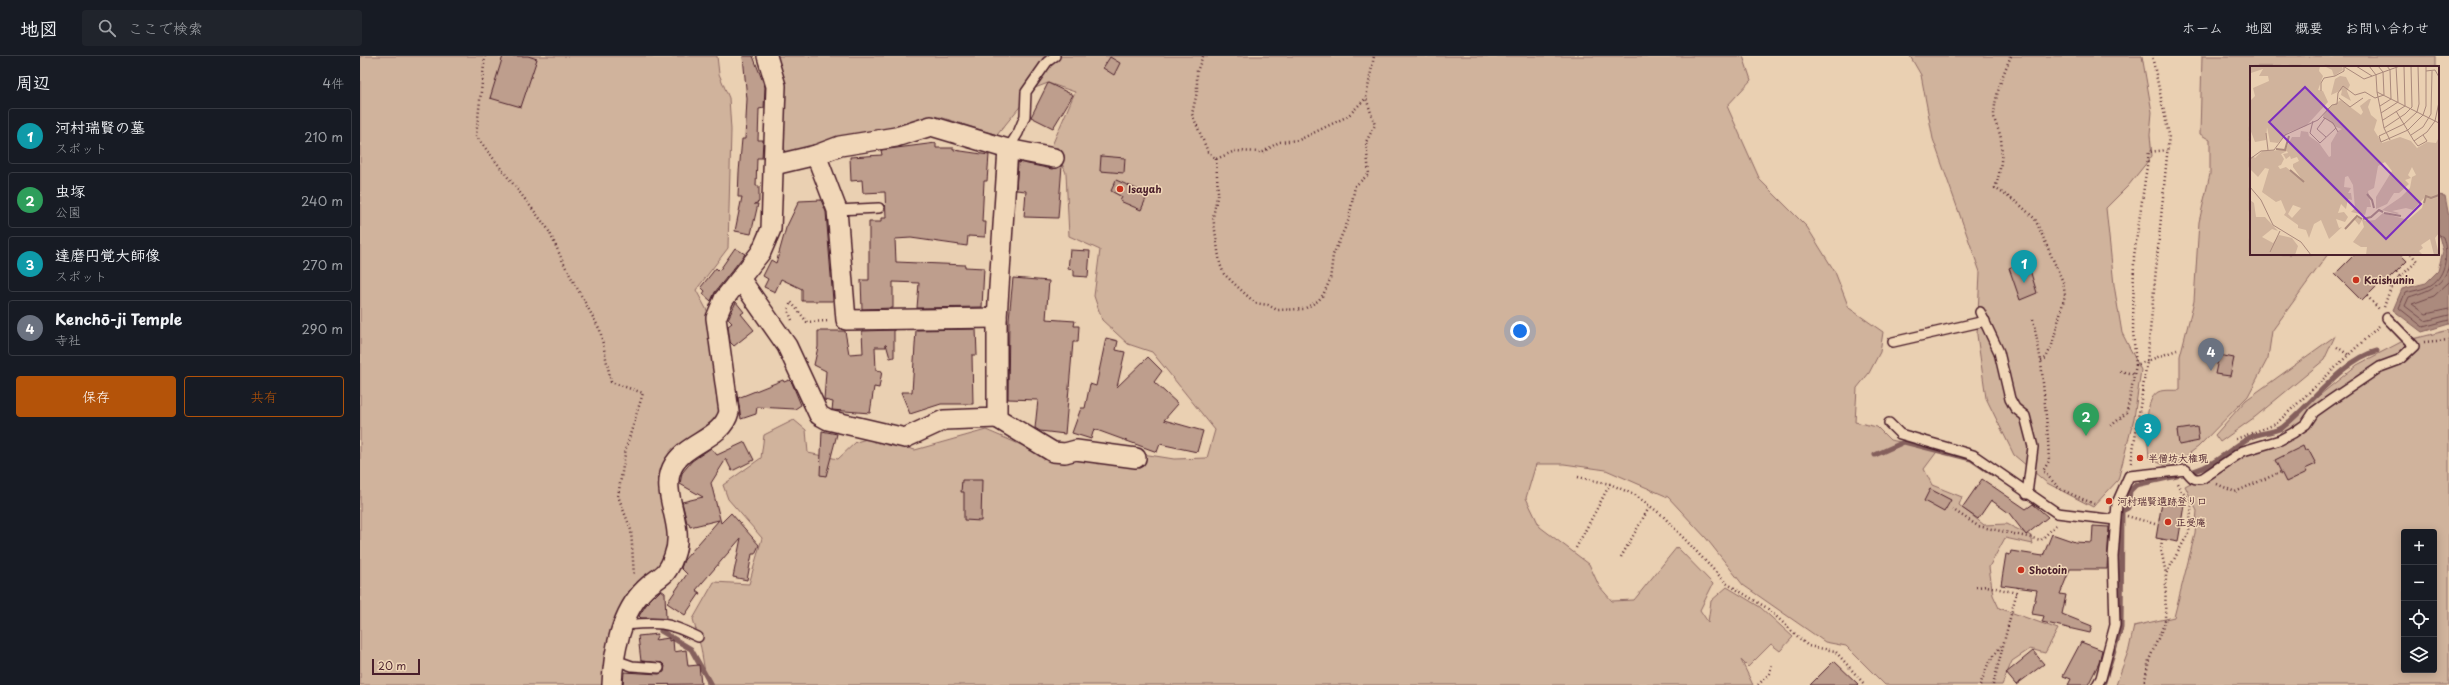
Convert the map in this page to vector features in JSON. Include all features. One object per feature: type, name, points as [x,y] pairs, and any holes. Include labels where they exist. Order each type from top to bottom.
[{"type":"street","points":[[612,685],[615,660],[624,625],[632,608],[645,589],[665,575],[678,542],[678,528],[668,479],[672,467],[678,458],[726,422],[729,412],[716,318],[724,299],[741,280],[761,252],[771,229],[776,86],[767,56]]},
{"type":"street","points":[[774,165],[816,155],[840,146],[896,137],[931,126],[1008,148],[1054,158]]},
{"type":"street","points":[[997,418],[997,318],[1008,148]]},
{"type":"street","points":[[816,155],[837,210],[846,320],[997,318]]},
{"type":"street","points":[[741,280],[787,346],[819,415],[828,420],[905,438],[944,420],[997,418],[1053,452],[1065,453],[1076,450],[1136,458]]},
{"type":"lane","points":[[1008,148],[1018,133],[1025,116],[1026,92],[1047,62],[1055,56]]},
{"type":"lane","points":[[837,210],[879,208]]},
{"type":"lane","points":[[1980,312],[1999,352],[2010,399],[2015,408],[2025,416],[2033,447],[2027,494]]},
{"type":"lane","points":[[2097,685],[2101,678],[2115,625],[2113,585],[2115,520],[2117,503],[2129,476],[2186,470],[2192,478],[2197,480],[2203,478],[2243,451],[2280,440],[2306,424],[2314,412],[2355,382],[2380,366],[2399,360],[2414,346],[2387,318]]},
{"type":"lane","points":[[1893,342],[1985,321]]},
{"type":"lane","points":[[1889,423],[1900,434],[1973,455],[2027,494],[2057,512],[2115,520]]},
{"type":"lane","points":[[624,625],[661,622],[675,625],[698,637]]},
{"type":"lane","points":[[615,660],[632,666],[659,668]]},
{"type":"path","points":[[485,56],[476,136],[548,229],[565,266],[600,330],[611,382],[643,393],[626,448],[618,496],[631,530],[634,577],[645,576],[645,589]]},
{"type":"path","points":[[1203,56],[1197,71],[1197,92],[1192,114],[1208,152],[1216,159],[1218,192],[1213,208],[1213,222],[1218,256],[1224,274],[1259,305],[1268,305],[1283,311],[1304,309],[1318,301],[1327,289],[1333,255],[1349,219],[1356,186],[1369,174],[1365,148],[1366,142],[1375,125],[1366,98],[1374,56]]},
{"type":"path","points":[[2011,56],[2000,82],[1994,117],[2001,140],[2001,172],[1995,188],[2019,204],[2035,218],[2063,282],[2065,295],[2052,345],[2046,358],[2042,361]]},
{"type":"path","points":[[2129,476],[2147,362],[2169,135],[2152,56]]},
{"type":"path","points":[[1216,159],[1235,151],[1263,152],[1279,142],[1299,140],[1348,116],[1366,98]]},
{"type":"path","points":[[2111,426],[2127,412],[2133,374],[2136,365],[2133,331],[2134,256],[2149,152],[2167,150]]},
{"type":"path","points":[[2367,296],[2382,313],[2392,284],[2418,261],[2412,255]]},
{"type":"path","points":[[2396,272],[2400,277]]},
{"type":"path","points":[[792,322],[788,310],[791,302],[807,322],[846,320]]},
{"type":"path","points":[[2033,319],[2042,361],[2049,461],[2043,471],[2060,488],[2100,506]]},
{"type":"path","points":[[2235,440],[2276,424],[2373,333]]},
{"type":"path","points":[[2414,346],[2426,341],[2449,340]]},
{"type":"path","points":[[2337,347],[2350,356]]},
{"type":"path","points":[[2136,365],[2177,350]]},
{"type":"path","points":[[2120,371],[2133,374]]},
{"type":"path","points":[[2166,574],[2189,532],[2192,502],[2181,490],[2175,471]]},
{"type":"path","points":[[2211,482],[2235,492],[2281,472]]},
{"type":"path","points":[[1578,477],[1610,484],[1635,495],[1674,526],[1688,545],[1726,583],[1767,608],[1808,646],[1835,651],[1865,685]]},
{"type":"path","points":[[1576,548],[1610,484]]},
{"type":"path","points":[[1621,558],[1650,506]]},
{"type":"path","points":[[1952,509],[1978,526],[2041,540],[2067,513]]},
{"type":"path","points":[[2133,518],[2155,524]]},
{"type":"path","points":[[2144,685],[2149,660],[2165,622],[2166,574],[2160,549],[2162,539]]},
{"type":"path","points":[[1976,587],[1987,586],[2017,593]]},
{"type":"path","points":[[1993,685],[2018,587]]},
{"type":"path","points":[[1980,685],[1993,655],[2002,645]]},
{"type":"path","points":[[1758,685],[1770,673],[1772,663]]},
{"type":"shaded area","points":[[360,56],[717,56],[719,74],[729,98],[731,130],[728,248],[696,290],[711,318],[721,417],[681,447],[666,562],[645,585],[607,685],[360,685]]},
{"type":"shaded area","points":[[767,56],[1743,56],[1751,80],[1727,106],[1760,180],[1807,227],[1835,272],[1849,308],[1883,332],[1880,352],[1869,373],[1857,388],[1855,422],[1877,427],[1890,440],[1939,449],[1924,469],[1932,485],[1962,497],[1959,505],[1984,525],[2007,524],[2031,536],[2033,544],[2005,538],[1989,567],[1993,595],[1999,608],[2058,629],[2045,653],[2030,649],[2012,661],[2002,685],[1885,685],[1846,646],[1825,642],[1743,585],[1706,538],[1668,497],[1606,470],[1564,464],[1536,464],[1526,498],[1540,527],[1589,564],[1599,586],[1612,601],[1634,600],[1677,547],[1713,584],[1700,610],[1708,622],[1711,601],[1727,587],[1760,607],[1793,637],[1780,651],[1771,644],[1748,667],[1741,660],[1753,685],[707,685],[701,648],[693,619],[714,582],[749,584],[762,538],[728,499],[723,485],[761,458],[764,435],[794,420],[806,430],[808,453],[838,459],[856,442],[870,438],[915,450],[986,430],[1026,447],[1076,450],[1105,448],[1174,459],[1207,458],[1215,430],[1152,352],[1128,344],[1102,320],[1094,296],[1100,250],[1069,236],[1066,173],[1057,152],[1050,150],[1075,92],[1048,83],[1035,88],[997,135],[940,117],[868,138],[785,153],[776,86]]},
{"type":"shaded area","points":[[1910,56],[2142,56],[2152,112],[2150,135],[2152,156],[2128,186],[2106,208],[2114,285],[2122,333],[2141,370],[2134,418],[2118,480],[2093,507],[2047,483],[2014,455],[1986,398],[1977,335],[1980,272],[1933,139],[1921,75]]},
{"type":"shaded area","points":[[2202,56],[2436,56],[2436,66],[2250,66],[2250,255],[2327,255],[2272,331],[2268,358],[2248,396],[2198,447],[2170,468],[2149,458],[2147,422],[2150,404],[2153,397],[2158,392],[2180,390],[2180,356],[2194,301],[2199,222],[2210,174],[2210,140],[2200,134]]},
{"type":"shaded area","points":[[2449,330],[2449,685],[2116,685],[2129,649],[2134,626],[2174,617],[2195,534],[2197,511],[2185,486],[2275,438],[2310,403],[2357,365],[2401,342]]},
{"type":"shaded area","points":[[2335,336],[2324,360],[2255,417],[2220,442],[2215,435],[2246,400]]},
{"type":"water","points":[[2439,195],[2445,196],[2449,217],[2449,324],[2422,332],[2393,310],[2402,289],[2426,283],[2438,271],[2443,251],[2439,236]]},
{"type":"building","points":[[503,56],[528,56],[537,59],[521,107],[490,98]]},
{"type":"building","points":[[743,56],[753,56],[765,87],[764,108],[759,109],[758,140],[763,140],[762,158],[757,158],[756,186],[759,186],[759,202],[754,204],[758,204],[751,234],[735,231],[742,197],[738,197],[739,172],[742,139],[745,139],[747,99]]},
{"type":"building","points":[[1110,57],[1120,63],[1114,75],[1103,68]]},
{"type":"building","points":[[1048,83],[1073,95],[1053,128],[1031,117]]},
{"type":"building","points":[[936,143],[936,148],[954,148],[954,150],[989,155],[987,181],[984,181],[982,222],[986,222],[985,237],[968,236],[967,246],[911,238],[895,239],[896,262],[965,265],[965,267],[984,268],[982,307],[917,308],[919,283],[893,282],[893,308],[862,309],[861,280],[869,280],[869,222],[881,222],[881,218],[886,218],[885,192],[863,193],[862,180],[851,181],[850,157],[882,155],[881,150]]},
{"type":"building","points":[[1101,156],[1125,158],[1124,173],[1100,171]]},
{"type":"building","points":[[1018,162],[1052,169],[1062,165],[1058,218],[1024,217],[1026,191],[1016,190]]},
{"type":"building","points":[[1116,180],[1148,194],[1141,210],[1120,201],[1122,197],[1111,191]]},
{"type":"building","points":[[821,200],[826,212],[833,301],[802,301],[802,289],[781,279],[775,292],[764,287],[768,279],[763,276],[771,260],[776,263],[786,228],[799,201]]},
{"type":"building","points":[[735,248],[745,254],[715,292],[711,301],[703,294],[705,291],[701,287],[716,268],[719,271]]},
{"type":"building","points":[[1070,250],[1090,251],[1088,277],[1074,276],[1074,270],[1068,269]]},
{"type":"building","name":"Kaishunin","points":[[2354,255],[2401,255],[2407,261],[2384,284],[2381,282],[2362,301],[2335,274]]},
{"type":"building","points":[[2021,263],[2026,274],[2030,270],[2037,293],[2020,300],[2009,268]]},
{"type":"building","points":[[1013,278],[1049,281],[1046,319],[1075,321],[1074,326],[1079,326],[1078,342],[1073,342],[1065,434],[1040,431],[1035,428],[1038,400],[1008,399],[1009,319]]},
{"type":"building","points":[[736,302],[744,312],[741,314],[754,330],[734,346],[730,342],[728,326],[732,323],[728,319]]},
{"type":"building","points":[[976,329],[977,355],[972,355],[973,404],[941,404],[910,414],[901,392],[912,392],[916,330]]},
{"type":"building","points":[[894,330],[894,357],[890,358],[886,344],[886,347],[875,347],[876,370],[882,371],[879,388],[874,387],[870,413],[832,410],[833,402],[824,400],[826,371],[814,365],[818,347],[818,331],[845,331],[849,354],[863,353],[862,331]]},
{"type":"building","points":[[1106,338],[1118,341],[1116,350],[1125,352],[1117,387],[1148,357],[1162,371],[1154,382],[1178,404],[1164,420],[1203,431],[1197,452],[1160,444],[1157,452],[1094,429],[1091,439],[1072,433],[1081,408],[1085,408],[1090,384],[1096,386]]},
{"type":"building","points":[[2219,355],[2234,358],[2230,376],[2215,374]]},
{"type":"building","points":[[783,380],[784,382],[789,380],[792,383],[801,405],[795,409],[757,407],[756,414],[741,419],[738,398]]},
{"type":"building","points":[[2197,427],[2199,441],[2179,445],[2177,430]]},
{"type":"building","points":[[822,431],[837,434],[826,476],[820,475]]},
{"type":"building","points":[[745,442],[754,460],[732,471],[726,459],[711,483],[721,523],[731,513],[759,545],[755,554],[752,554],[747,580],[733,577],[741,538],[696,590],[700,593],[685,615],[667,603],[687,574],[681,568],[684,560],[719,520],[690,527],[689,523],[687,523],[682,502],[703,497],[680,484],[682,473],[692,461],[711,448],[717,455]]},
{"type":"building","points":[[2303,446],[2305,451],[2308,449],[2316,464],[2305,469],[2307,472],[2286,482],[2275,460]]},
{"type":"building","points":[[1982,479],[2026,509],[2033,504],[2048,517],[2026,535],[2009,513],[1991,500],[1978,519],[1962,508]]},
{"type":"building","points":[[962,480],[982,480],[981,521],[964,520],[964,492],[961,492]]},
{"type":"building","points":[[1930,489],[1951,500],[1944,512],[1924,501]]},
{"type":"building","name":"正受庵","points":[[2162,502],[2184,505],[2178,542],[2156,538]]},
{"type":"building","points":[[2093,526],[2109,527],[2107,569],[2070,569],[2060,594],[2066,595],[2062,614],[2092,626],[2090,633],[2042,622],[2044,616],[2032,614],[2037,590],[2001,585],[2006,554],[2010,555],[2011,551],[2043,556],[2052,534],[2075,542],[2092,543]]},
{"type":"building","points":[[661,590],[665,593],[666,619],[641,618],[639,616],[646,605]]},
{"type":"building","points":[[658,634],[655,640],[669,638],[669,641],[673,640],[674,652],[686,650],[688,666],[699,665],[701,684],[623,685],[624,672],[659,674],[664,672],[665,666],[662,663],[641,661],[638,636]]},
{"type":"building","points":[[2081,642],[2102,650],[2099,663],[2088,685],[2068,685],[2071,679],[2063,676]]},
{"type":"building","points":[[2033,651],[2044,664],[2016,685],[2006,673]]},
{"type":"building","points":[[1834,661],[1859,685],[1810,685]]},
{"type":"waterway","points":[[2194,471],[2209,465],[2251,437],[2280,429],[2294,418],[2328,384],[2352,363],[2377,351]]},
{"type":"waterway","points":[[1875,455],[1904,442],[1971,459],[1993,474]]},
{"type":"waterway","points":[[2103,685],[2121,628],[2122,511],[2128,508],[2130,491],[2136,485],[2177,476]]},
{"type":"waterway","points":[[661,631],[691,649],[711,685]]},
{"type":"place","name":"Isayah","points":[[1120,189]]},
{"type":"place","name":"Kaishunin","points":[[2356,280]]},
{"type":"place","name":"河村瑞賢の墓","points":[[2024,283]]},
{"type":"place","name":"Kenchō-ji Temple","points":[[2211,371]]},
{"type":"place","name":"虫塚","points":[[2086,436]]},
{"type":"place","name":"達磨円覚大師像","points":[[2148,447]]},
{"type":"place","name":"半僧坊大権現","points":[[2140,458]]},
{"type":"place","name":"河村瑞賢遺跡登り口","points":[[2109,501]]},
{"type":"place","name":"正受庵","points":[[2168,522]]},
{"type":"place","name":"Shotoin","points":[[2021,570]]}]
